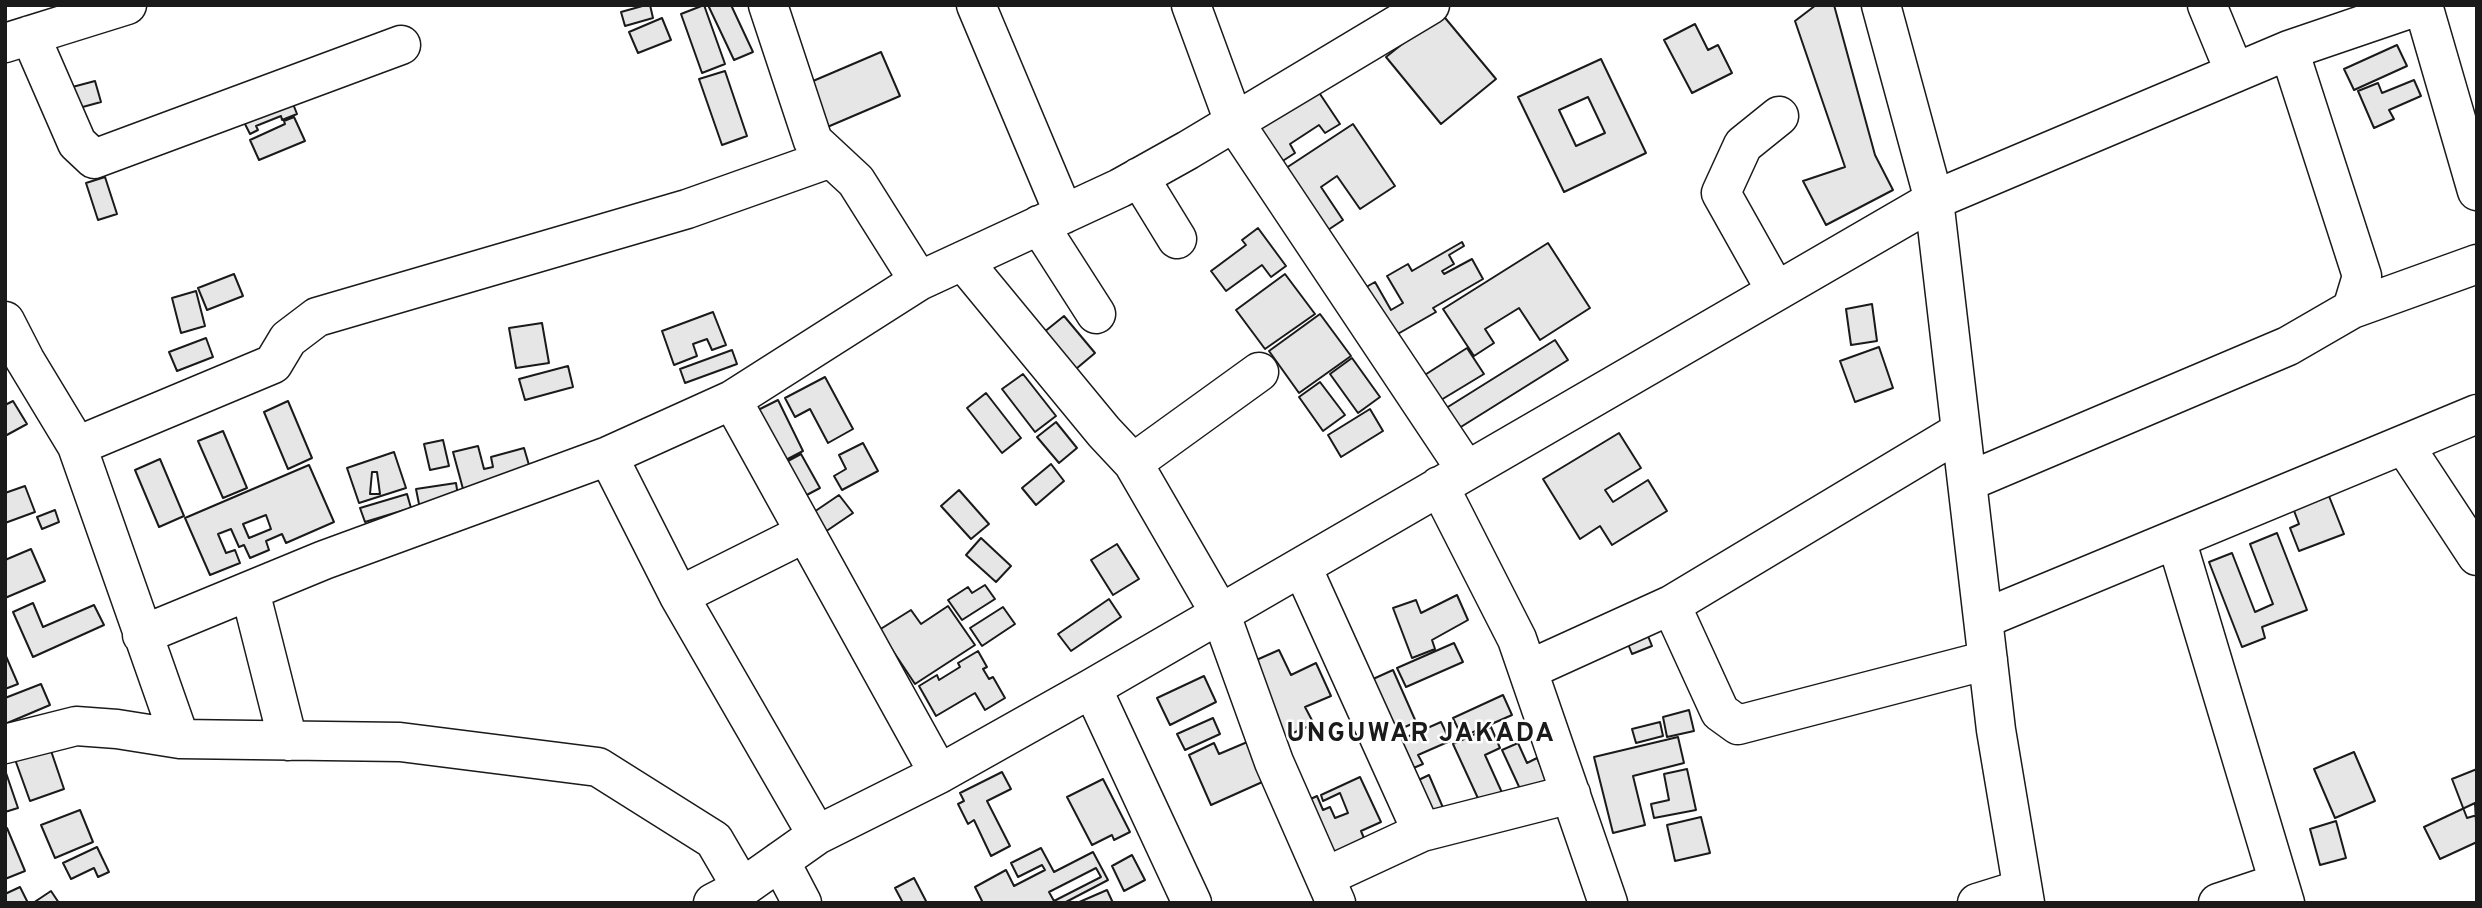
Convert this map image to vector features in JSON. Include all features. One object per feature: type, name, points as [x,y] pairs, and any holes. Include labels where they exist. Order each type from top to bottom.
[{"type":"street","points":[[127,5],[17,39],[77,143],[94,159],[401,45]]},
{"type":"street","points":[[768,5],[813,141],[856,181],[919,281]]},
{"type":"street","points":[[1191,5],[1234,122],[1453,478],[1517,639],[1608,903]]},
{"type":"street","points":[[142,635],[324,560],[608,456],[732,400],[919,281],[1139,177],[1430,5]]},
{"type":"street","points":[[1881,5],[1934,200],[1996,730],[2024,896],[1976,903]]},
{"type":"street","points":[[2207,5],[2235,73]]},
{"type":"street","points":[[5,744],[76,726],[117,729],[180,739],[400,742],[598,767],[714,840],[728,895],[817,835],[939,774],[1221,615],[1934,200],[2289,50],[2422,5],[2477,191]]},
{"type":"street","points":[[986,8],[1052,219],[1096,314]]},
{"type":"street","points":[[2289,50],[2362,276],[2352,309]]},
{"type":"street","points":[[1776,291],[1721,193],[1743,145],[1779,116]]},
{"type":"street","points":[[77,446],[273,363],[288,339],[317,317],[687,209],[831,158]]},
{"type":"street","points":[[1139,177],[1177,239]]},
{"type":"street","points":[[963,261],[1104,432],[1133,463],[1221,615],[1274,762],[1330,890],[1422,832],[1571,794]]},
{"type":"street","points":[[1967,482],[2288,346],[2352,309],[2477,264]]},
{"type":"street","points":[[5,321],[25,360],[77,446],[180,739]]},
{"type":"street","points":[[1133,463],[1259,372]]},
{"type":"street","points":[[732,400],[939,774]]},
{"type":"street","points":[[1983,618],[2477,414]]},
{"type":"street","points":[[1528,670],[1671,605],[1961,431]]},
{"type":"street","points":[[2404,444],[2477,556]]},
{"type":"street","points":[[608,456],[679,596],[817,835]]},
{"type":"street","points":[[679,596],[805,533]]},
{"type":"street","points":[[2176,539],[2281,893],[2218,903]]},
{"type":"street","points":[[1302,567],[1422,832]]},
{"type":"street","points":[[250,591],[288,741]]},
{"type":"street","points":[[1671,605],[1720,712],[1738,725],[1988,660]]},
{"type":"street","points":[[1092,688],[1192,903]]},
{"type":"street","points":[[780,861],[802,903]]},
{"type":"building","points":[[650,5],[653,18],[625,26],[621,12]]},
{"type":"building","points":[[704,5],[725,64],[702,73],[681,14]]},
{"type":"building","points":[[708,5],[731,5],[753,52],[734,60]]},
{"type":"building","points":[[1816,5],[1834,5],[1875,155],[1893,190],[1826,225],[1803,181],[1845,167],[1795,21]]},
{"type":"building","points":[[1441,13],[1496,79],[1441,124],[1386,57]]},
{"type":"building","points":[[662,18],[671,40],[638,53],[629,32]]},
{"type":"building","points":[[1695,24],[1708,50],[1718,45],[1732,73],[1692,93],[1664,40]]},
{"type":"building","points":[[2397,45],[2407,66],[2354,90],[2344,69]]},
{"type":"building","points":[[881,52],[900,96],[825,128],[806,84]]},
{"type":"building","points":[[1601,59],[1646,153],[1564,192],[1518,97]],"holes":[[[1588,97],[1605,133],[1576,146],[1559,110]]]},
{"type":"building","points":[[725,71],[747,136],[722,145],[699,79]]},
{"type":"building","points":[[2414,80],[2421,96],[2389,110],[2394,119],[2374,128],[2358,91],[2378,83],[2382,93]]},
{"type":"building","points":[[95,81],[101,102],[68,111],[61,90]]},
{"type":"building","points":[[1316,88],[1340,124],[1325,133],[1319,125],[1290,144],[1295,153],[1278,164],[1254,129]]},
{"type":"building","points":[[288,91],[297,114],[282,120],[281,116],[256,126],[258,130],[250,134],[241,116]]},
{"type":"building","points":[[294,117],[305,141],[259,160],[250,140]]},
{"type":"building","points":[[1353,124],[1395,186],[1360,209],[1337,176],[1321,187],[1343,220],[1319,236],[1277,174]]},
{"type":"building","points":[[105,177],[117,214],[98,220],[86,183]]},
{"type":"building","points":[[1258,228],[1286,266],[1271,277],[1262,265],[1226,291],[1211,271],[1246,245],[1242,240]]},
{"type":"building","points":[[1462,242],[1464,246],[1449,255],[1454,264],[1442,271],[1444,274],[1472,259],[1483,279],[1433,308],[1436,312],[1382,343],[1354,294],[1375,282],[1391,310],[1403,303],[1387,276],[1408,264],[1412,271]]},
{"type":"building","points":[[1548,243],[1590,308],[1540,340],[1519,308],[1485,329],[1494,343],[1474,356],[1443,309]]},
{"type":"building","points":[[234,274],[243,296],[207,310],[198,288]]},
{"type":"building","points":[[1285,274],[1315,314],[1265,349],[1236,310]]},
{"type":"building","points":[[196,291],[205,326],[181,333],[172,298]]},
{"type":"building","points":[[1872,304],[1877,341],[1851,345],[1846,309]]},
{"type":"building","points":[[713,312],[726,345],[712,350],[707,339],[693,344],[697,356],[674,365],[662,331]]},
{"type":"building","points":[[1320,314],[1351,356],[1299,393],[1269,351]]},
{"type":"building","points":[[1064,316],[1095,353],[1064,379],[1033,341]]},
{"type":"building","points":[[542,323],[549,363],[516,368],[509,328]]},
{"type":"building","points":[[206,338],[213,357],[177,371],[169,352]]},
{"type":"building","points":[[1555,340],[1568,360],[1456,430],[1443,410]]},
{"type":"building","points":[[1879,347],[1893,388],[1855,402],[1840,361]]},
{"type":"building","points":[[1467,348],[1484,374],[1436,403],[1420,378]]},
{"type":"building","points":[[732,350],[737,364],[685,383],[680,369]]},
{"type":"building","points":[[1352,358],[1380,397],[1358,413],[1330,374]]},
{"type":"building","points":[[568,366],[573,387],[525,400],[519,379]]},
{"type":"building","points":[[1023,374],[1056,416],[1035,432],[1002,389]]},
{"type":"building","points":[[825,377],[853,429],[828,443],[810,409],[795,417],[785,398]]},
{"type":"building","points":[[1320,382],[1345,415],[1323,431],[1299,397]]},
{"type":"building","points":[[986,393],[1021,438],[1002,453],[967,408]]},
{"type":"building","points":[[778,400],[803,451],[782,462],[756,411]]},
{"type":"building","points":[[13,401],[27,424],[5,436],[5,405]]},
{"type":"building","points":[[288,401],[312,458],[288,469],[264,412]]},
{"type":"building","points":[[1370,409],[1383,431],[1341,457],[1328,435]]},
{"type":"building","points":[[1056,422],[1077,448],[1059,463],[1037,437]]},
{"type":"building","points":[[223,431],[247,488],[223,498],[198,441]]},
{"type":"building","points":[[1619,433],[1641,468],[1605,490],[1613,502],[1648,480],[1667,511],[1612,545],[1600,526],[1580,539],[1543,479]]},
{"type":"building","points":[[443,440],[449,466],[430,470],[424,444]]},
{"type":"building","points":[[863,443],[878,471],[842,490],[834,476],[846,469],[839,455]]},
{"type":"building","points":[[478,446],[484,469],[493,467],[491,457],[524,448],[534,482],[466,500],[453,452]]},
{"type":"building","points":[[394,452],[406,488],[359,503],[347,468]],"holes":[[[372,472],[377,472],[380,494],[370,494]]]},
{"type":"building","points":[[801,454],[820,488],[801,498],[773,469]]},
{"type":"building","points":[[160,459],[184,516],[159,527],[135,470]]},
{"type":"building","points":[[1051,464],[1064,481],[1036,505],[1022,488]]},
{"type":"building","points":[[309,465],[334,522],[286,543],[282,534],[266,541],[269,550],[250,558],[244,545],[239,547],[231,529],[218,534],[226,553],[235,550],[240,563],[210,575],[185,518]],"holes":[[[266,515],[271,529],[249,538],[243,524]]]},
{"type":"building","points":[[456,483],[459,503],[420,509],[416,489]]},
{"type":"building","points":[[25,486],[35,512],[5,523],[5,493]]},
{"type":"building","points":[[2325,486],[2344,534],[2299,551],[2290,528],[2299,524],[2290,500]]},
{"type":"building","points":[[959,490],[989,524],[971,539],[941,506]]},
{"type":"building","points":[[407,494],[411,508],[365,522],[360,508]]},
{"type":"building","points":[[839,495],[853,513],[825,532],[811,514]]},
{"type":"building","points":[[55,510],[59,522],[42,529],[37,517]]},
{"type":"building","points":[[2277,533],[2307,610],[2262,627],[2265,638],[2242,647],[2209,562],[2232,553],[2255,612],[2273,604],[2250,544]]},
{"type":"building","points":[[981,538],[1011,566],[996,582],[966,555]]},
{"type":"building","points":[[1117,544],[1139,579],[1113,595],[1091,560]]},
{"type":"building","points":[[31,549],[45,581],[5,598],[5,560]]},
{"type":"building","points":[[985,585],[995,599],[962,620],[948,600],[968,587],[972,593]]},
{"type":"building","points":[[1457,595],[1468,620],[1432,640],[1435,649],[1412,658],[1393,608],[1416,600],[1421,613]]},
{"type":"building","points":[[1109,599],[1121,617],[1071,651],[1058,634]]},
{"type":"building","points":[[33,603],[43,627],[94,605],[104,625],[33,657],[13,612]]},
{"type":"building","points":[[948,606],[975,645],[915,684],[879,630],[911,610],[921,624]]},
{"type":"building","points":[[1003,607],[1015,624],[982,646],[970,628]]},
{"type":"building","points":[[1644,626],[1652,646],[1632,654],[1624,634]]},
{"type":"building","points":[[1454,643],[1463,662],[1406,687],[1397,668]]},
{"type":"building","points":[[1279,650],[1291,675],[1316,663],[1331,696],[1305,707],[1314,724],[1279,739],[1245,665]]},
{"type":"building","points":[[978,651],[987,667],[983,669],[989,679],[993,677],[1005,698],[985,710],[975,693],[936,716],[919,686],[937,675],[939,680],[960,667],[958,663]]},
{"type":"building","points":[[5,654],[18,684],[5,689]]},
{"type":"building","points":[[1393,670],[1416,722],[1385,736],[1362,684]]},
{"type":"building","points":[[1204,676],[1216,702],[1170,725],[1157,698]]},
{"type":"building","points":[[41,684],[50,705],[5,724],[5,698]]},
{"type":"building","points":[[1503,695],[1512,715],[1462,737],[1453,718]]},
{"type":"building","points":[[1689,710],[1694,731],[1667,737],[1663,717]]},
{"type":"building","points":[[1213,718],[1220,734],[1185,750],[1177,734]]},
{"type":"building","points":[[1441,722],[1450,741],[1418,755],[1423,764],[1404,772],[1391,744]]},
{"type":"building","points":[[1660,722],[1663,736],[1636,743],[1632,729]]},
{"type":"building","points":[[1491,727],[1500,748],[1485,755],[1504,797],[1482,807],[1453,744]]},
{"type":"building","points":[[1678,737],[1684,763],[1633,776],[1645,825],[1613,833],[1594,757]]},
{"type":"building","points":[[47,739],[64,789],[30,801],[12,751]]},
{"type":"building","points":[[1252,740],[1269,779],[1211,805],[1189,755],[1214,743],[1219,754]]},
{"type":"building","points":[[1518,743],[1527,763],[1537,758],[1547,780],[1521,791],[1502,750]]},
{"type":"building","points":[[2354,752],[2375,801],[2335,818],[2314,769]]},
{"type":"building","points":[[1687,769],[1696,810],[1654,818],[1651,804],[1669,800],[1664,774]]},
{"type":"building","points":[[2477,769],[2477,815],[2467,818],[2452,779]]},
{"type":"building","points":[[5,770],[18,808],[5,812]]},
{"type":"building","points":[[1002,772],[1011,789],[987,801],[1010,846],[991,856],[974,820],[968,824],[958,804],[964,801],[960,793]]},
{"type":"building","points":[[1429,775],[1447,817],[1424,827],[1406,786]]},
{"type":"building","points":[[1360,777],[1381,822],[1361,831],[1366,843],[1326,861],[1300,804],[1317,796],[1323,810],[1330,807],[1335,818],[1348,813],[1340,793],[1323,801],[1321,795]]},
{"type":"building","points":[[1103,779],[1130,832],[1114,840],[1112,835],[1092,845],[1067,797]]},
{"type":"building","points":[[2475,803],[2477,842],[2440,859],[2424,827]]},
{"type":"building","points":[[80,810],[93,842],[55,858],[41,825]]},
{"type":"building","points":[[1701,817],[1710,853],[1675,861],[1667,825]]},
{"type":"building","points":[[2336,821],[2346,858],[2320,865],[2310,829]]},
{"type":"building","points":[[7,828],[25,871],[5,879],[5,829]]},
{"type":"building","points":[[97,847],[109,872],[98,877],[94,868],[71,879],[63,863]]},
{"type":"building","points":[[1041,848],[1054,872],[1093,852],[1108,880],[1064,903],[983,903],[975,887],[1006,870],[1014,886],[1045,870],[1042,865],[1018,877],[1011,863]],"holes":[[[1096,868],[1101,877],[1054,901],[1049,892]]]},
{"type":"building","points":[[1132,855],[1145,880],[1124,891],[1112,866]]},
{"type":"building","points":[[914,878],[927,903],[903,903],[895,888]]},
{"type":"building","points":[[20,887],[28,903],[5,903],[5,894]]},
{"type":"building","points":[[1107,890],[1113,903],[1077,903]]},
{"type":"building","points":[[51,891],[59,903],[33,903]]},
{"type":"district","name":"UNGUWAR JAKADA","points":[[1421,736]]}]
